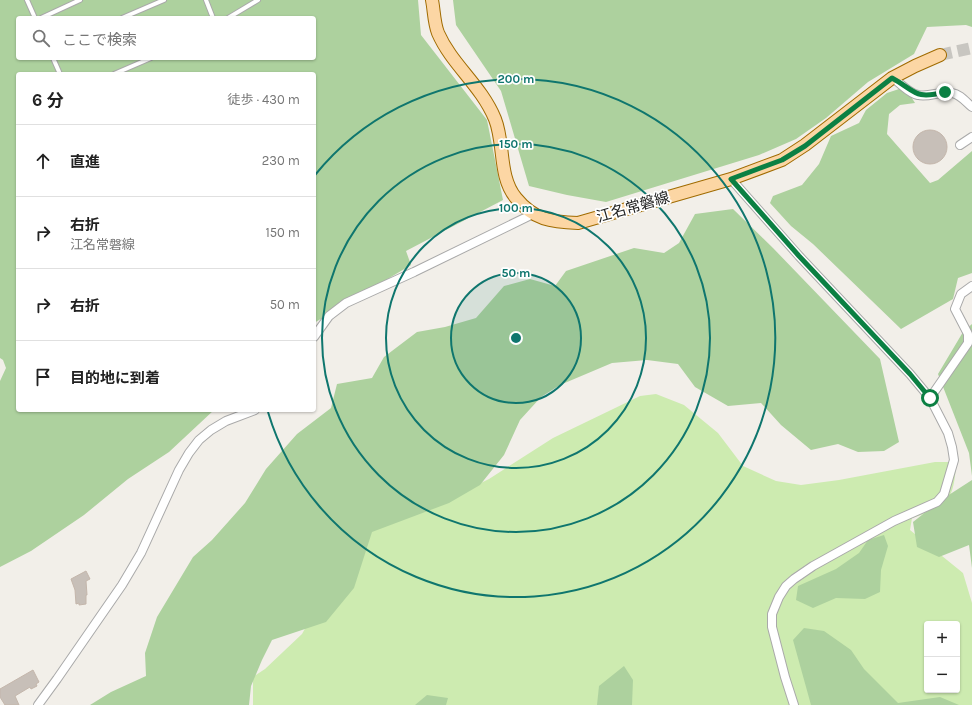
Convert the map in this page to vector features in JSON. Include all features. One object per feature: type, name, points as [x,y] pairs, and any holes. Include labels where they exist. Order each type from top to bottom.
[{"type":"main road","name":"江名常磐線","points":[[432,0],[437,31],[446,49],[484,96],[496,120],[506,180],[515,197],[533,214],[554,222],[578,223],[731,179],[782,160],[800,149],[892,78],[940,55]]},
{"type":"street","points":[[892,78],[918,95],[935,95],[945,92],[952,93],[959,96],[972,107]]},
{"type":"street","points":[[960,145],[972,137]]},
{"type":"street","points":[[731,179],[799,256],[910,374],[930,398],[948,433],[954,460],[944,494],[937,502],[894,521],[814,566],[794,579],[786,586],[778,597],[772,614],[772,626],[794,705]]},
{"type":"street","points":[[316,334],[329,316],[346,303],[414,272],[533,214]]},
{"type":"street","points":[[930,398],[968,343],[968,334],[955,308],[961,294],[972,286]]},
{"type":"street","points":[[38,705],[122,585],[140,553],[179,470],[189,453],[199,440],[211,430],[226,421],[250,412]]},
{"type":"lane","points":[[27,0],[34,16]]},
{"type":"lane","points":[[45,16],[80,0]]},
{"type":"lane","points":[[127,16],[164,0]]},
{"type":"lane","points":[[206,0],[212,16]]},
{"type":"lane","points":[[231,16],[258,0]]},
{"type":"lane","points":[[54,60],[59,72]]},
{"type":"lane","points":[[119,72],[146,60]]},
{"type":"green space","points":[[0,0],[418,0],[421,35],[487,120],[503,200],[406,251],[411,265],[316,322],[316,72],[16,72],[16,412],[212,412],[169,452],[128,479],[84,515],[31,551],[0,567],[0,381],[6,368],[3,360],[0,358]]},
{"type":"green space","points":[[453,0],[972,0],[972,27],[966,25],[927,27],[914,54],[868,82],[826,118],[796,139],[759,155],[606,202],[529,186],[501,91],[456,25]]},
{"type":"green space","points":[[905,87],[915,103],[900,105],[889,114],[887,134],[930,183],[938,180],[972,151],[972,273],[958,278],[953,299],[901,329],[813,244],[791,226],[770,203],[773,196],[802,185],[819,164],[831,136],[859,123],[866,110],[887,93]]},
{"type":"green space","points":[[733,209],[773,248],[880,359],[899,442],[884,451],[858,452],[838,444],[811,450],[781,425],[761,403],[728,406],[695,387],[678,364],[647,360],[612,363],[560,385],[541,397],[520,420],[504,455],[480,485],[449,503],[372,532],[354,588],[326,622],[272,640],[251,686],[249,705],[90,705],[111,692],[146,676],[145,653],[157,617],[193,557],[212,540],[245,503],[266,469],[297,434],[331,408],[337,384],[372,378],[384,357],[417,332],[445,327],[476,318],[504,286],[530,279],[555,286],[566,271],[634,248],[664,253],[679,243],[695,214]]},
{"type":"green space","points":[[972,324],[972,476],[969,453],[938,374],[963,332]]},
{"type":"green space","points":[[656,394],[684,405],[718,433],[743,466],[776,481],[801,485],[839,480],[935,462],[957,462],[953,486],[948,498],[934,510],[912,518],[910,530],[963,573],[972,603],[972,705],[253,705],[253,677],[265,669],[302,634],[317,607],[323,545],[446,500],[489,479],[553,438],[640,396]]},
{"type":"green space","points":[[972,480],[972,568],[969,545],[939,557],[917,547],[913,522],[941,500]]},
{"type":"green space","points":[[884,535],[888,546],[881,570],[880,592],[865,599],[836,598],[813,608],[796,600],[798,586],[836,569],[859,553],[868,540]]},
{"type":"green space","points":[[804,628],[824,631],[851,650],[864,669],[898,703],[940,697],[959,705],[811,705],[793,640]]},
{"type":"green space","points":[[624,666],[633,680],[632,705],[597,705],[599,686]]},
{"type":"green space","points":[[427,695],[448,698],[446,705],[415,705]]},
{"type":"building","points":[[930,130],[942,135],[947,147],[942,159],[930,164],[918,159],[913,147],[918,135]]},
{"type":"building","points":[[86,571],[90,579],[86,581],[86,604],[79,605],[79,603],[76,604],[75,590],[71,579]]},
{"type":"building","points":[[33,670],[39,682],[36,684],[37,686],[31,689],[30,687],[15,696],[19,705],[5,705],[0,697],[0,689]]},
{"type":"tunnel","points":[[940,55],[972,48]]},
{"type":"route","points":[[930,398],[910,374],[799,256],[731,179],[782,160],[805,146],[892,78],[918,95],[935,95],[945,92]]}]
